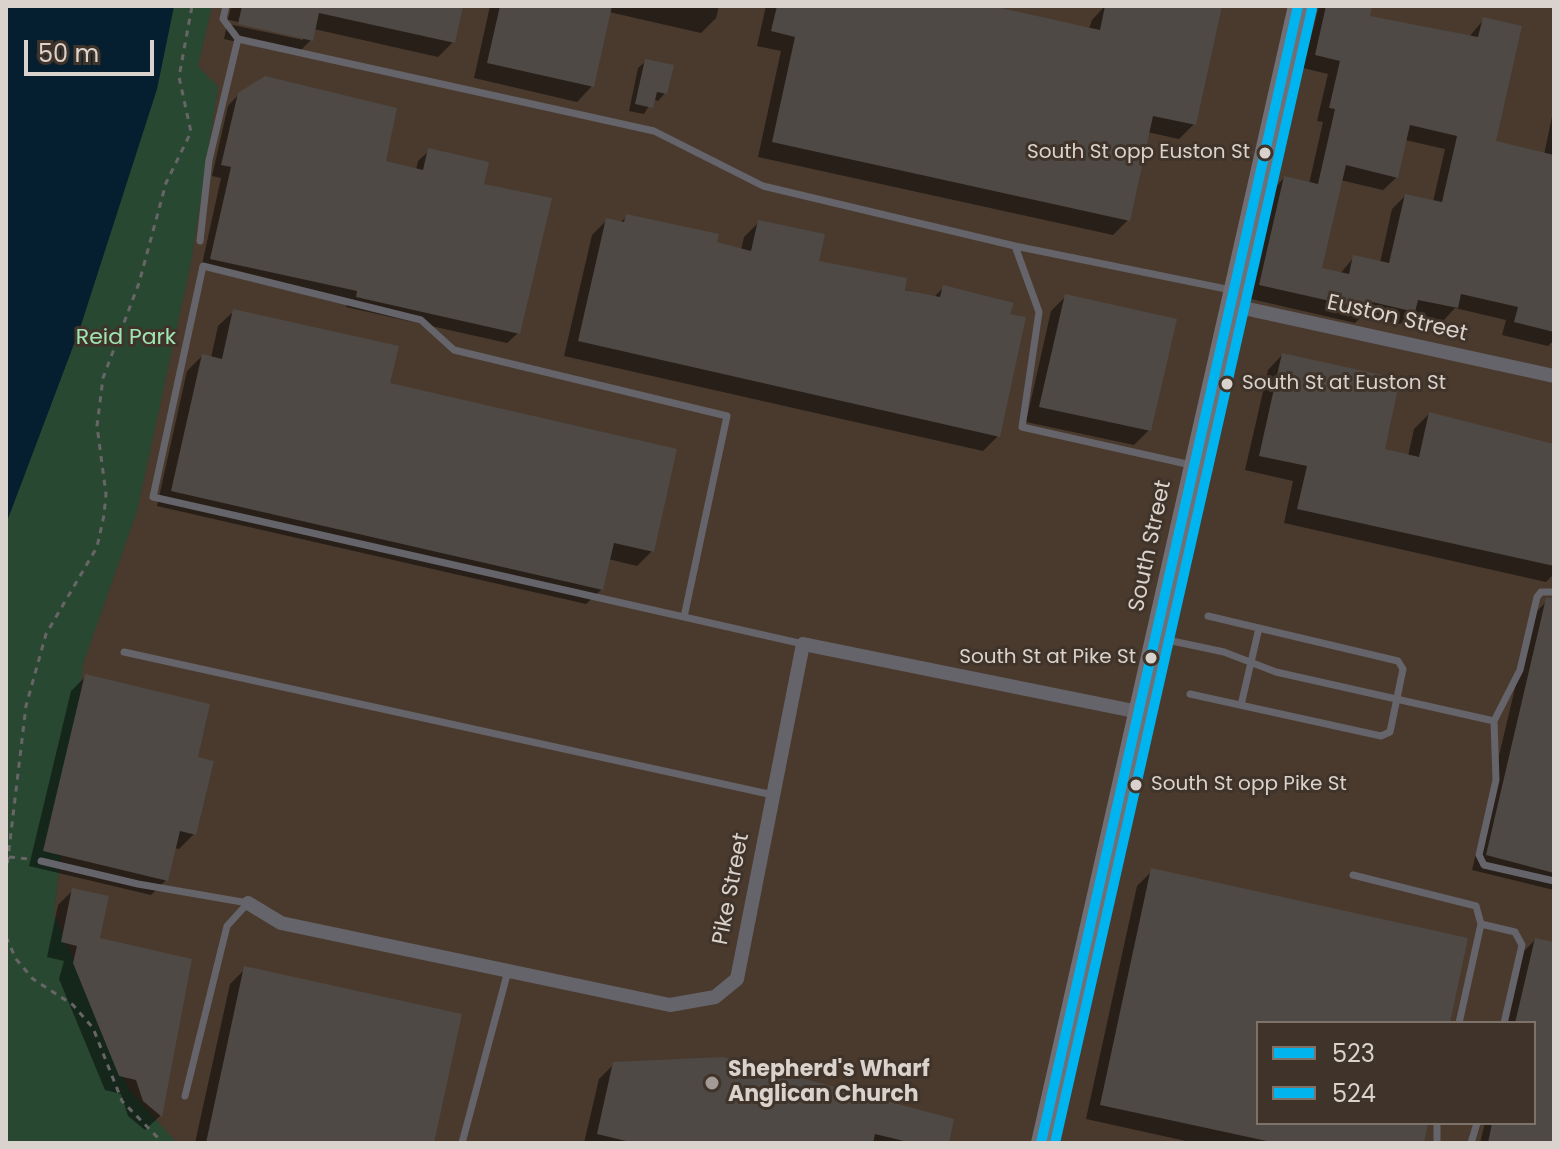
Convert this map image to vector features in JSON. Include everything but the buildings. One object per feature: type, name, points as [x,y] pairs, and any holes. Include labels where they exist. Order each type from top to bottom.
[{"type":"street","name":"South Street","points":[[1041,1143],[1298,6]]},
{"type":"street","name":"Euston Street","points":[[1232,298],[1554,376]]},
{"type":"street","points":[[803,644],[1139,712]]},
{"type":"street","name":"Pike Street","points":[[248,903],[281,923],[670,1005],[715,997],[737,979],[803,644]]},
{"type":"lane","points":[[226,6],[223,19],[238,39],[654,131],[763,186],[1232,298]]},
{"type":"lane","points":[[200,241],[209,160],[238,39]]},
{"type":"lane","points":[[1015,246],[1039,312],[1022,427],[1193,466]]},
{"type":"lane","points":[[684,617],[727,416],[454,350],[421,320],[203,266],[153,497],[803,644]]},
{"type":"lane","points":[[1554,592],[1541,592],[1537,597],[1520,670],[1494,721],[1496,780],[1480,861],[1554,881]]},
{"type":"lane","points":[[1190,694],[1381,736],[1390,732],[1403,669],[1398,661],[1208,616]]},
{"type":"lane","points":[[1241,705],[1259,628]]},
{"type":"lane","points":[[1156,637],[1251,662],[1276,672],[1494,721]]},
{"type":"lane","points":[[124,652],[773,795]]},
{"type":"lane","points":[[41,861],[138,884],[248,903]]},
{"type":"lane","points":[[1353,875],[1476,906],[1481,924],[1459,1021]]},
{"type":"lane","points":[[185,1096],[227,926],[248,903]]},
{"type":"lane","points":[[1481,924],[1515,932],[1522,945],[1504,1021]]},
{"type":"lane","points":[[462,1143],[508,971]]},
{"type":"path","points":[[6,875],[26,706],[46,634],[97,547],[104,515],[106,494],[97,426],[103,378],[139,283],[166,183],[191,132],[179,77],[192,6]]},
{"type":"path","points":[[9,857],[41,861]]},
{"type":"path","points":[[6,937],[16,959],[33,979],[73,1005],[93,1028],[122,1101],[163,1143]]},
{"type":"shaded area","points":[[212,6],[1554,6],[1554,1143],[177,1143],[129,1090],[54,914],[83,664],[137,511],[191,261],[218,87],[198,66]]},
{"type":"green space","name":"Reid Park","points":[[174,6],[212,6],[198,66],[218,87],[191,262],[137,511],[83,664],[54,914],[129,1090],[177,1143],[7,1143],[6,524],[80,328],[157,89]]},
{"type":"water","points":[[6,6],[174,6],[157,89],[80,328],[6,524]]},
{"type":"ferry route","points":[[6,12],[7,6]]},
{"type":"transit line","name":"523","points":[[1041,1143],[1298,6]]},
{"type":"transit line","name":"524","points":[[1055,1143],[1312,9]]},
{"type":"place","name":"South St opp Euston St","points":[[1265,153]]},
{"type":"place","name":"South St at Euston St","points":[[1227,384]]},
{"type":"place","name":"South St at Pike St","points":[[1151,658]]},
{"type":"place","name":"South St opp Pike St","points":[[1136,785]]},
{"type":"place","name":"Shepherd's Wharf Anglican Church","points":[[712,1083]]}]
